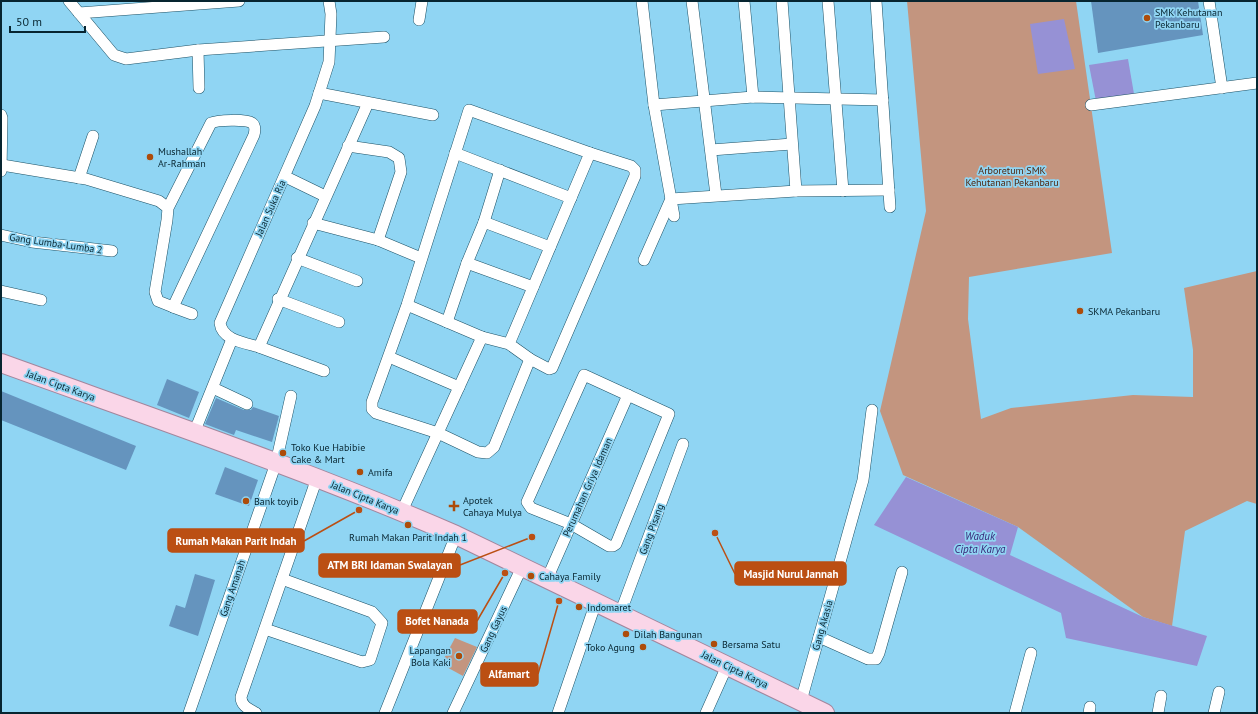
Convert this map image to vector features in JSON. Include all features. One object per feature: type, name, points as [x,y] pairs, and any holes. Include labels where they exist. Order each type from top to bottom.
[{"type":"main road","name":"Jalan Cipta Karya","points":[[1,363],[317,478],[402,511],[456,535],[825,713]]},
{"type":"street","points":[[69,1],[114,55],[126,59],[198,50],[384,37]]},
{"type":"street","points":[[79,13],[239,1]]},
{"type":"street","points":[[329,1],[331,14],[330,41]]},
{"type":"street","points":[[419,20],[422,1]]},
{"type":"street","points":[[642,1],[654,105],[674,216]]},
{"type":"street","points":[[692,1],[716,195]]},
{"type":"street","points":[[744,1],[752,97]]},
{"type":"street","points":[[782,1],[796,191]]},
{"type":"street","points":[[828,1],[843,191]]},
{"type":"street","points":[[876,1],[890,207]]},
{"type":"street","points":[[1209,1],[1222,88]]},
{"type":"street","name":"Jalan Suka Ria","points":[[232,339],[221,329],[220,323],[319,92],[329,62],[330,41]]},
{"type":"street","points":[[198,50],[199,88]]},
{"type":"street","points":[[1091,105],[1257,83]]},
{"type":"street","points":[[319,92],[433,115]]},
{"type":"street","points":[[654,105],[752,97],[883,100]]},
{"type":"street","points":[[259,347],[278,299],[368,103]]},
{"type":"street","points":[[407,305],[482,337],[509,344],[530,359],[549,369],[552,368],[635,176],[635,170],[631,166],[470,110],[390,357],[372,402],[372,409],[376,413],[438,433],[478,452],[487,453],[494,447],[530,359]]},
{"type":"street","points":[[1,115],[2,169],[79,178],[159,201],[168,208]]},
{"type":"street","points":[[173,307],[254,135],[255,127],[252,123],[246,121],[218,120],[211,123],[168,208],[154,292],[158,301],[173,307],[192,314]]},
{"type":"street","points":[[79,178],[93,136]]},
{"type":"street","points":[[711,150],[792,144]]},
{"type":"street","points":[[348,146],[389,152],[399,158],[401,172],[378,240]]},
{"type":"street","points":[[455,153],[571,198]]},
{"type":"street","points":[[509,344],[590,153]]},
{"type":"street","points":[[447,322],[467,263],[484,222],[500,170]]},
{"type":"street","points":[[290,179],[325,196]]},
{"type":"street","points":[[671,199],[796,191],[889,190]]},
{"type":"street","points":[[644,260],[671,199]]},
{"type":"street","points":[[484,222],[550,247]]},
{"type":"street","points":[[313,223],[378,240],[421,258]]},
{"type":"street","name":"Gang Lumba-Lumba 2","points":[[1,235],[40,243],[112,251]]},
{"type":"street","points":[[297,258],[357,281]]},
{"type":"street","points":[[467,263],[534,287]]},
{"type":"street","points":[[1,291],[41,300]]},
{"type":"street","points":[[278,299],[339,322]]},
{"type":"street","points":[[402,511],[482,337]]},
{"type":"street","points":[[194,433],[232,339],[259,347],[324,371]]},
{"type":"street","points":[[390,357],[460,387]]},
{"type":"street","points":[[586,375],[666,411],[669,414],[669,418],[616,544],[609,546],[571,524],[531,508],[528,502],[581,378],[586,375]]},
{"type":"street","points":[[213,388],[248,404]]},
{"type":"street","name":"Perumahan Griya Idaman","points":[[547,579],[628,395]]},
{"type":"street","name":"Gang Amanah","points":[[189,713],[276,463],[290,396]]},
{"type":"street","name":"Gang Akasia","points":[[801,701],[863,480],[872,410]]},
{"type":"street","name":"Gang Pisang","points":[[620,614],[683,444]]},
{"type":"street","points":[[256,713],[244,706],[241,702],[241,697],[317,478]]},
{"type":"street","points":[[385,713],[456,535]]},
{"type":"street","name":"Gang Gayus","points":[[453,713],[522,567]]},
{"type":"street","points":[[819,637],[868,658],[876,659],[880,653],[902,572]]},
{"type":"street","points":[[265,629],[362,662],[370,660],[373,654],[382,623],[372,612],[282,580]]},
{"type":"street","points":[[558,713],[596,602]]},
{"type":"street","points":[[1015,713],[1031,654]]},
{"type":"street","points":[[706,713],[727,666]]},
{"type":"street","points":[[1214,713],[1219,692]]},
{"type":"street","points":[[1158,713],[1161,696]]},
{"type":"green space","name":"Arboretum SMK Kehutanan Pekanbaru","points":[[907,1],[1076,1],[1112,253],[969,277],[968,319],[981,419],[1011,408],[1133,395],[1193,397],[1193,350],[1184,288],[1257,271],[1257,504],[1247,501],[1185,531],[1172,626],[1143,617],[1018,527],[903,475],[880,411],[926,211]]},
{"type":"green space","name":"Lapangan Bola Kaki","points":[[455,638],[477,647],[463,676],[441,664]]},
{"type":"water","points":[[1064,19],[1075,69],[1038,74],[1030,24]]},
{"type":"water","points":[[1128,59],[1134,94],[1096,101],[1089,65]]},
{"type":"water","name":"Waduk Cipta Karya","points":[[906,477],[1018,527],[1010,555],[1143,617],[1207,636],[1197,666],[1066,638],[1061,613],[874,525]]},
{"type":"building","name":"SMK Kehutanan Pekanbaru","points":[[1091,1],[1198,1],[1203,35],[1098,53]]},
{"type":"building","points":[[167,379],[199,392],[189,418],[157,405]]},
{"type":"building","points":[[1,391],[136,446],[126,470],[1,420]]},
{"type":"building","points":[[216,398],[244,410],[251,410],[253,407],[279,416],[272,442],[236,430],[234,435],[205,424]]},
{"type":"building","points":[[225,467],[258,480],[249,506],[215,494]]},
{"type":"building","points":[[195,574],[215,580],[198,636],[169,626],[176,605],[185,608]]},
{"type":"place","name":"SMK Kehutanan Pekanbaru","points":[[1147,18]]},
{"type":"place","name":"Mushallah Ar-Rahman","points":[[150,157]]},
{"type":"place","name":"SKMA Pekanbaru","points":[[1080,311]]},
{"type":"place","name":"Toko Kue Habibie Cake & Mart","points":[[283,453]]},
{"type":"place","name":"Amifa","points":[[360,472]]},
{"type":"place","name":"Bank toyib","points":[[246,501]]},
{"type":"place","name":"Apotek Cahaya Mulya","points":[[454,506]]},
{"type":"place","name":"Rumah Makan Parit Indah","points":[[359,510]]},
{"type":"place","name":"Rumah Makan Parit Indah 1","points":[[408,525]]},
{"type":"place","name":"Masjid Nurul Jannah","points":[[715,533]]},
{"type":"place","name":"ATM BRI Idaman Swalayan","points":[[532,537]]},
{"type":"place","name":"Bofet Nanada","points":[[505,573]]},
{"type":"place","name":"Cahaya Family","points":[[531,576]]},
{"type":"place","name":"Alfamart","points":[[559,601]]},
{"type":"place","name":"Indomaret","points":[[579,607]]},
{"type":"place","name":"Dilah Bangunan","points":[[626,634]]},
{"type":"place","name":"Bersama Satu","points":[[714,644]]},
{"type":"place","name":"Toko Agung","points":[[643,647]]},
{"type":"place","name":"Lapangan Bola Kaki","points":[[459,656]]}]
